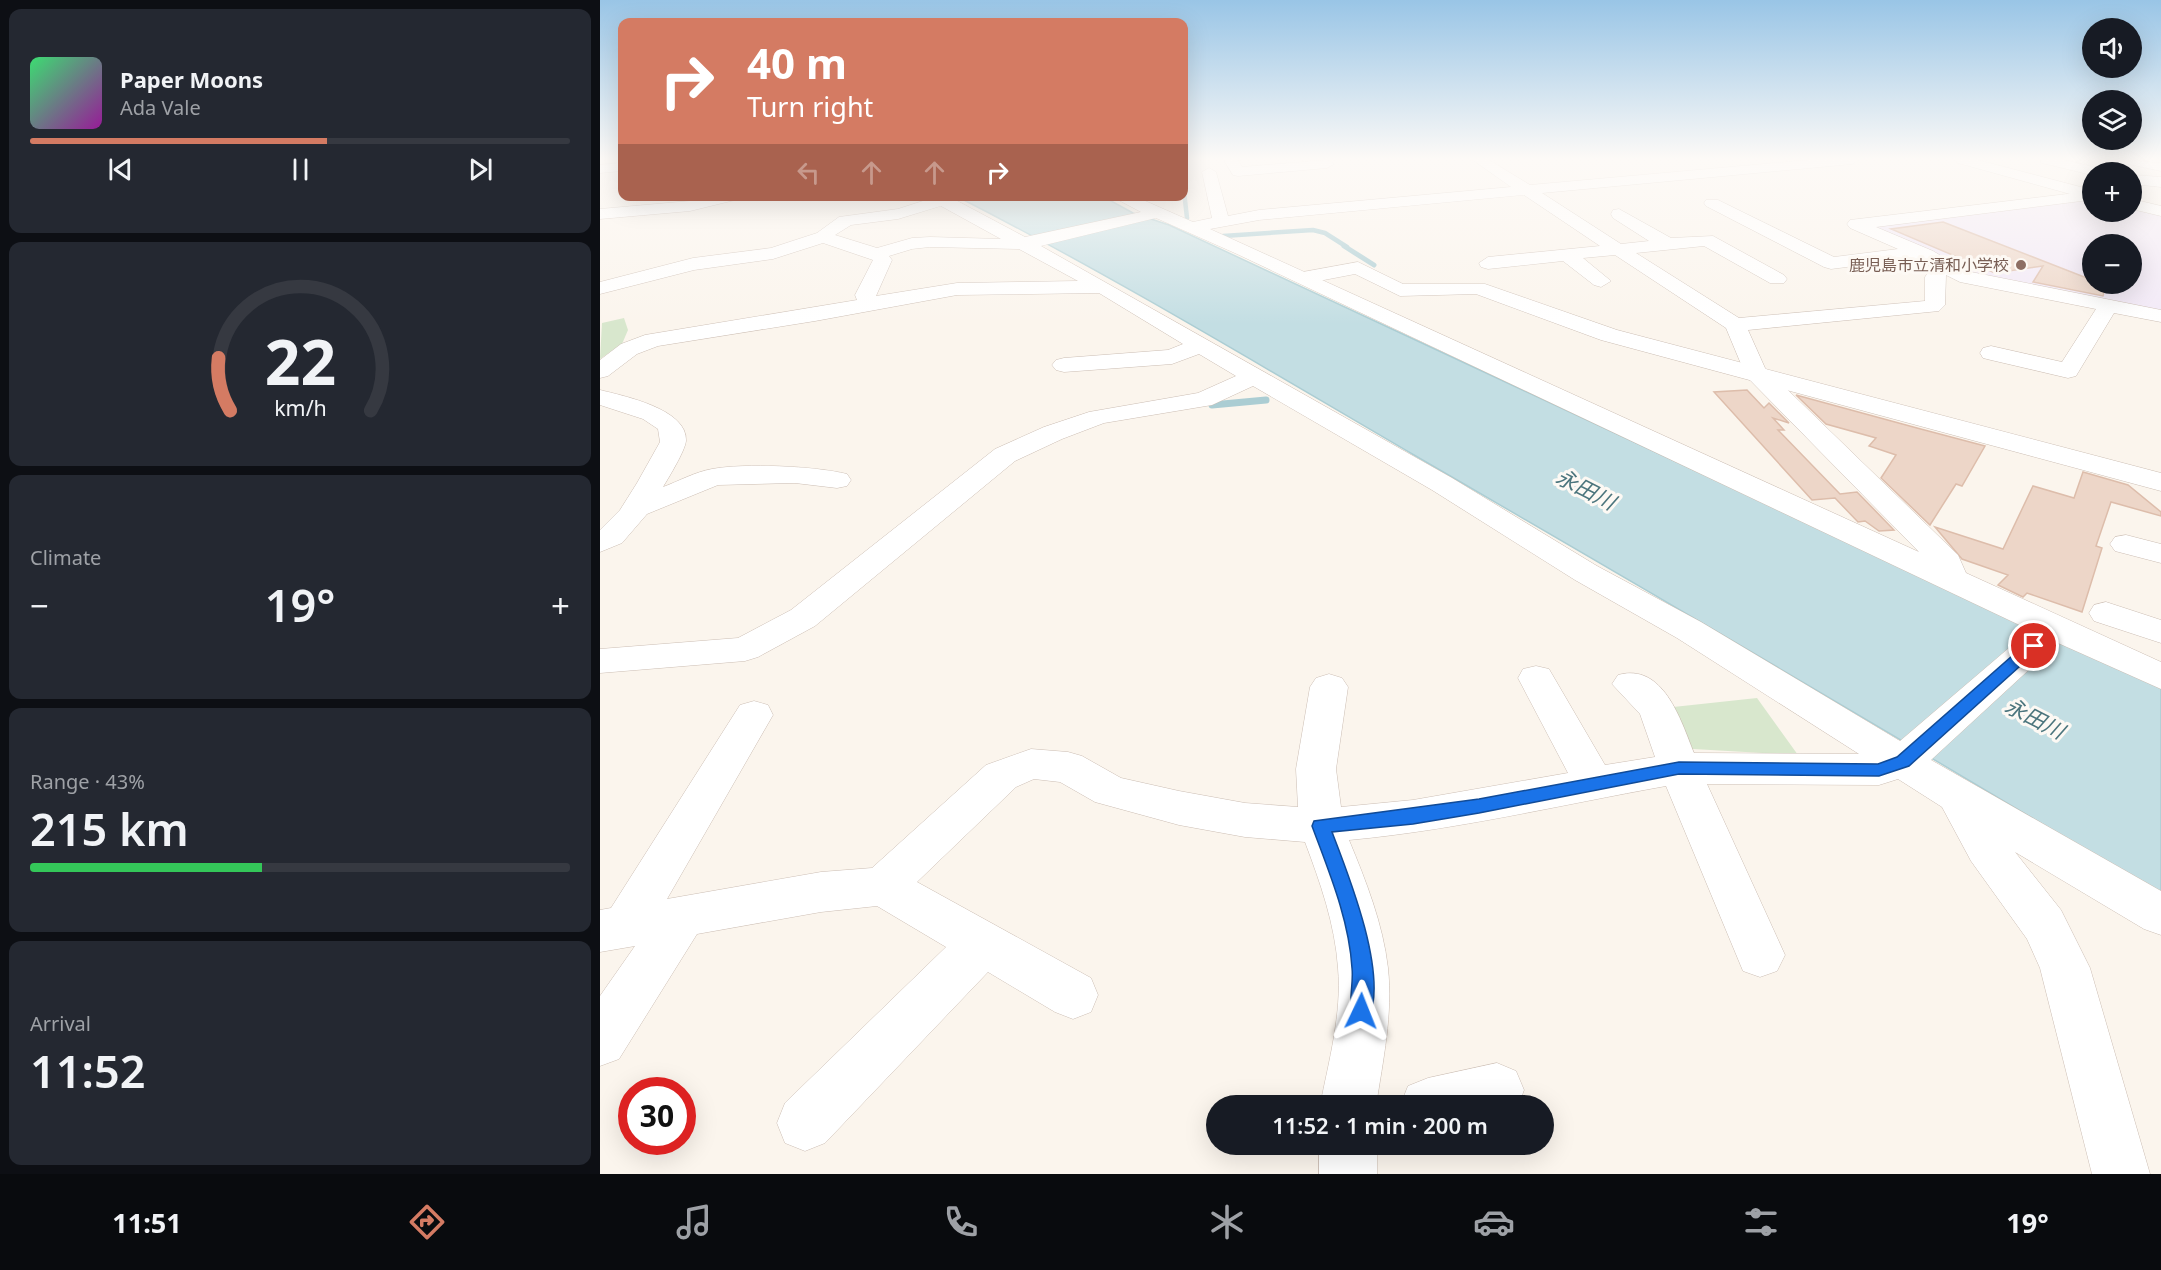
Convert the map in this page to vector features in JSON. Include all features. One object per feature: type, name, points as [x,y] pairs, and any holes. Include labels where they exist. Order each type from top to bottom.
[{"type":"street","points":[[823,237],[829,229],[841,221],[894,215]]},
{"type":"street","points":[[970,215],[1103,287],[1442,484],[1586,573],[1689,630],[1906,759],[1957,796],[2161,915]]},
{"type":"street","points":[[878,254],[893,247],[919,244],[1023,243],[1148,215]]},
{"type":"street","points":[[1166,215],[2161,677]]},
{"type":"street","points":[[1219,215],[1221,222]]},
{"type":"street","points":[[1193,227],[1261,215]]},
{"type":"street","points":[[1565,215],[1735,326],[1754,371],[1947,562],[1952,578]]},
{"type":"street","points":[[1620,215],[1667,244]]},
{"type":"street","points":[[1735,215],[1831,264],[1920,252]]},
{"type":"street","points":[[1920,215],[1856,224],[1920,252],[1960,276],[2161,316]]},
{"type":"street","points":[[600,288],[693,264],[772,253],[823,237],[878,254],[882,260],[865,295],[869,304]]},
{"type":"street","points":[[1488,263],[1707,240],[1777,279]]},
{"type":"street","points":[[1567,255],[1601,281]]},
{"type":"street","points":[[1735,326],[1885,314],[1932,307],[1935,305],[1935,277],[1942,265]]},
{"type":"street","points":[[1304,278],[1358,268],[1400,290],[1487,290],[1609,335],[1754,371],[2161,482]]},
{"type":"street","points":[[1487,290],[1506,280],[1546,276]]},
{"type":"street","points":[[600,371],[629,349],[653,340],[815,315],[957,289],[1103,287]]},
{"type":"street","points":[[2018,338],[1997,355],[2068,371],[2108,306]]},
{"type":"street","points":[[1064,365],[1172,357],[1200,345]]},
{"type":"street","points":[[600,661],[745,649],[803,618],[1005,455],[1053,433],[1098,417],[1154,406],[1203,400],[1253,376]]},
{"type":"street","points":[[600,397],[652,414],[670,426],[674,442],[634,509],[611,539],[600,543]]},
{"type":"street","points":[[634,509],[714,477],[732,474],[795,475],[837,480]]},
{"type":"street","points":[[2126,543],[2161,554]]},
{"type":"street","points":[[2106,613],[2161,632]]},
{"type":"street","points":[[884,886],[1001,776],[1031,764],[1068,767],[1110,791],[1179,808],[1245,820],[1321,826],[1413,817],[1523,799],[1594,783],[1679,768],[1879,770],[1906,759],[2053,628]]},
{"type":"street","points":[[1536,678],[1594,783]]},
{"type":"street","points":[[1631,684],[1657,708],[1679,768],[1760,955]]},
{"type":"street","points":[[1329,687],[1316,769],[1321,826],[1348,896],[1363,968],[1360,1033],[1350,1095]]},
{"type":"street","points":[[613,929],[754,715]]},
{"type":"street","points":[[1957,796],[1987,848],[2044,925],[2065,968],[2121,1174]]},
{"type":"street","points":[[613,929],[821,892],[884,886],[1073,995]]},
{"type":"street","points":[[600,1041],[682,916]]},
{"type":"street","points":[[805,1123],[983,943]]},
{"type":"street","points":[[1475,1095],[1497,1090]]},
{"type":"street","points":[[1348,1155],[1348,1174]]},
{"type":"shaded area","name":"鹿児島市立清和小学校","points":[[1957,215],[2082,215],[2082,222],[2142,222],[2142,215],[2161,215],[2161,314],[1967,275],[1870,227]]},
{"type":"green space","points":[[624,318],[628,330],[622,344],[600,359],[602,323]]},
{"type":"green space","points":[[1757,698],[1798,755],[1676,748],[1664,708]]},
{"type":"water","name":"永田川","points":[[992,215],[1138,215],[1169,225],[2161,688],[2161,895],[1131,290]]},
{"type":"building","points":[[1943,222],[2082,276],[2082,292],[2033,282],[2043,266],[1995,273],[1891,229]]},
{"type":"building","points":[[1747,390],[1764,408],[1769,403],[1789,423],[1773,418],[1784,430],[1778,430],[1840,494],[1857,492],[1894,530],[1879,531],[1865,521],[1858,522],[1835,498],[1812,500],[1714,392]]},
{"type":"building","points":[[1796,395],[1985,446],[1962,486],[1956,484],[1930,525],[1881,478],[1896,455],[1869,446],[1876,438],[1826,424]]},
{"type":"building","points":[[2083,472],[2128,485],[2161,512],[2161,516],[2111,502],[2096,546],[2102,548],[2082,612],[2027,593],[2023,597],[1998,585],[2008,575],[1962,559],[1935,527],[2003,549],[2033,486],[2074,498]]},
{"type":"waterway","points":[[1223,236],[1313,230],[1325,233],[1347,247]]},
{"type":"waterway","points":[[1344,246],[1374,265]]},
{"type":"waterway","points":[[1212,405],[1266,400]]},
{"type":"place","name":"鹿児島市立清和小学校","points":[[2021,265]]},
{"type":"route","points":[[1361,1011],[1363,968],[1348,896],[1321,826],[1413,817],[1523,799],[1599,782],[1679,768],[1879,770],[1903,762],[2034,646]]}]
